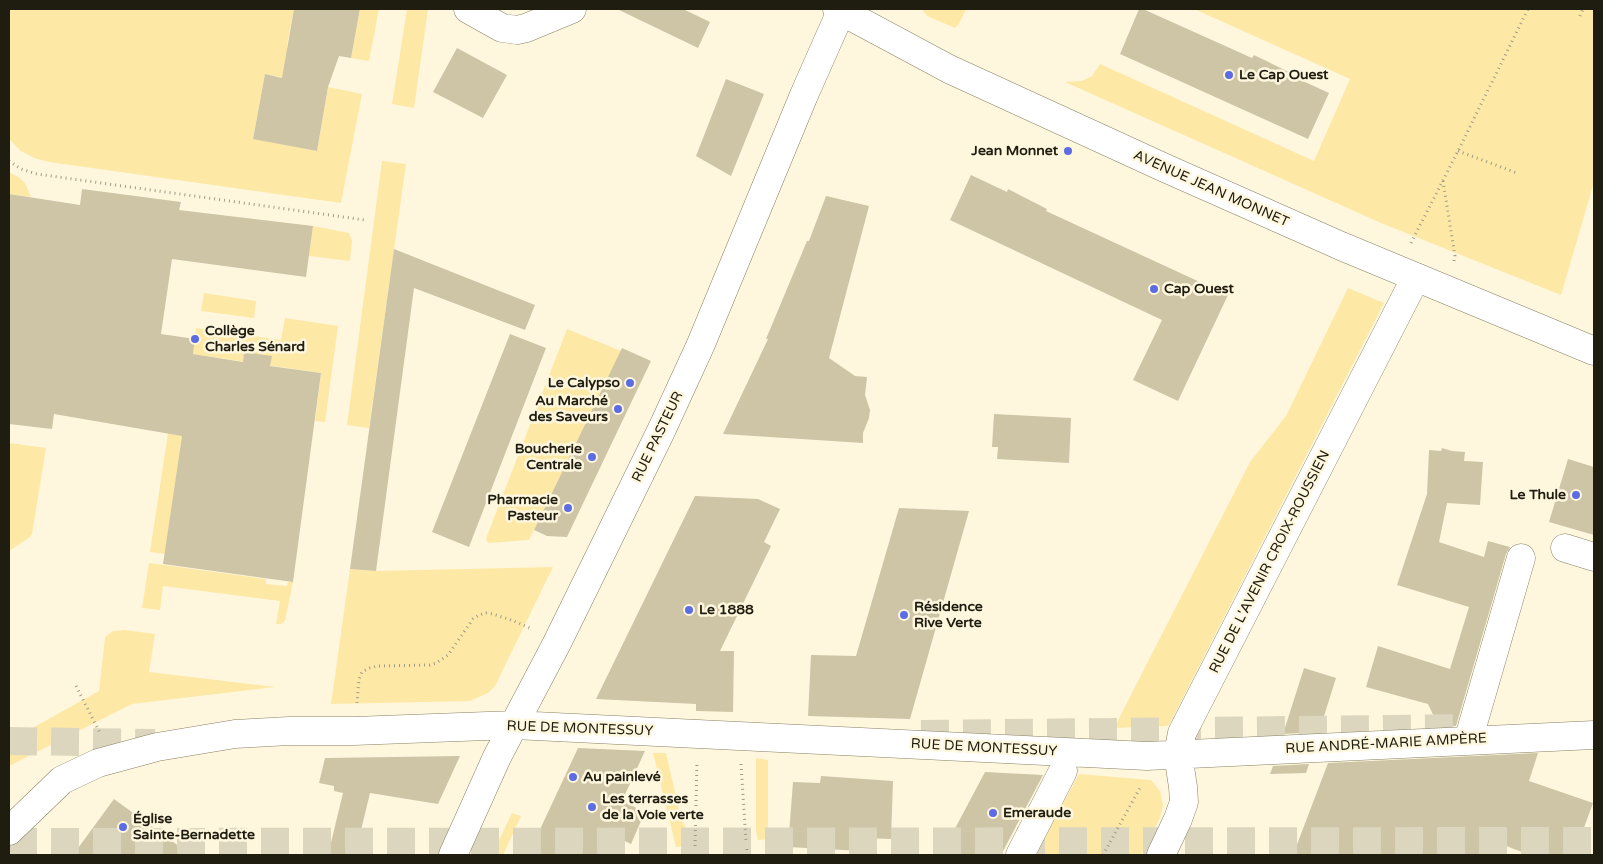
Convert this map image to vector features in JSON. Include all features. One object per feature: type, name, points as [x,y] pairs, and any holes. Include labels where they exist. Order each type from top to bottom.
[{"type":"street","points":[[468,9],[502,28],[517,30],[572,9]]},
{"type":"street","name":"AVENUE JEAN MONNET","points":[[840,10],[949,69],[1174,172],[1341,246],[1594,351]]},
{"type":"street","name":"RUE PASTEUR","points":[[453,855],[492,768],[557,643],[662,429],[701,344],[840,10]]},
{"type":"street","name":"RUE DE L'AVENIR CROIX-ROUSSIEN","points":[[1161,855],[1184,802],[1178,754],[1182,733],[1416,277]]},
{"type":"street","points":[[1565,548],[1594,557]]},
{"type":"street","points":[[1468,741],[1521,558]]},
{"type":"street","name":"RUE DE MONTESSUY","points":[[9,831],[62,780],[98,763],[157,747],[234,734],[514,725],[1104,755],[1147,756],[1178,754]]},
{"type":"street","name":"RUE ANDRÉ-MARIE AMPÈRE","points":[[1178,754],[1594,735]]},
{"type":"street","points":[[1020,855],[1062,771]]},
{"type":"path","points":[[1408,249],[1528,9]]},
{"type":"path","points":[[1580,16],[1583,9]]},
{"type":"path","points":[[1458,151],[1517,173]]},
{"type":"path","points":[[9,161],[20,168],[37,174],[365,220]]},
{"type":"path","points":[[1443,180],[1455,256],[1453,267]]},
{"type":"path","points":[[354,731],[359,679],[362,672],[378,666],[436,664],[448,655],[479,614],[486,613],[530,628]]},
{"type":"path","points":[[76,686],[112,759]]},
{"type":"path","points":[[695,846],[697,734]]},
{"type":"path","points":[[739,736],[746,841]]},
{"type":"path","points":[[746,849],[748,855]]},
{"type":"shaded area","points":[[9,9],[294,9],[287,45],[289,79],[265,74],[253,138],[317,151],[328,87],[362,94],[341,203],[49,162],[34,158],[21,151],[9,139]]},
{"type":"shaded area","points":[[360,9],[379,9],[369,61],[351,58]]},
{"type":"shaded area","points":[[407,9],[428,9],[414,108],[392,104]]},
{"type":"shaded area","points":[[922,9],[966,9],[955,28],[927,16]]},
{"type":"shaded area","points":[[1194,9],[1594,9],[1594,182],[1561,295],[1381,223],[1065,82],[1082,81],[1092,76],[1100,64],[1314,161],[1350,79]]},
{"type":"shaded area","points":[[382,161],[406,164],[369,428],[347,425]]},
{"type":"shaded area","points":[[9,172],[25,183],[31,197],[9,194]]},
{"type":"shaded area","points":[[313,226],[349,233],[352,241],[350,261],[309,256]]},
{"type":"shaded area","points":[[1348,288],[1384,303],[1169,725],[1114,728],[1250,462],[1286,416]]},
{"type":"shaded area","points":[[204,293],[256,301],[254,318],[201,311]]},
{"type":"shaded area","points":[[285,318],[338,326],[325,422],[315,421],[321,373],[193,354],[196,328],[281,340]]},
{"type":"shaded area","points":[[567,329],[621,351],[529,540],[489,543],[486,540],[487,536]]},
{"type":"shaded area","points":[[168,433],[182,436],[165,554],[150,552]]},
{"type":"shaded area","points":[[9,443],[46,448],[32,534],[9,551]]},
{"type":"shaded area","points":[[149,563],[266,579],[266,584],[287,586],[288,582],[293,582],[285,621],[281,624],[276,624],[280,601],[163,586],[160,610],[142,608]]},
{"type":"shaded area","points":[[553,567],[495,686],[488,693],[470,701],[331,704],[350,569],[376,571]]},
{"type":"shaded area","points":[[125,630],[155,634],[149,672],[275,687],[132,704],[9,766],[9,741],[99,691],[105,637],[113,631]]},
{"type":"shaded area","points":[[653,753],[666,753],[679,810],[687,832],[688,846],[676,847]]},
{"type":"shaded area","points":[[756,758],[768,760],[768,839],[758,840],[756,831]]},
{"type":"shaded area","points":[[1079,774],[1151,780],[1160,791],[1163,805],[1160,818],[1141,855],[1035,855]]},
{"type":"shaded area","points":[[512,813],[521,816],[503,855],[492,855]]},
{"type":"building","points":[[294,9],[360,9],[351,58],[339,56],[328,87],[317,151],[253,139],[265,74],[282,78]]},
{"type":"building","points":[[617,9],[683,9],[710,22],[698,48]]},
{"type":"building","name":"Le Cap Ouest","points":[[1139,9],[1143,9],[1252,58],[1254,55],[1293,74],[1292,76],[1329,93],[1308,139],[1120,54]]},
{"type":"building","points":[[457,48],[507,75],[483,118],[433,92]]},
{"type":"building","points":[[726,79],[764,94],[731,176],[696,156]]},
{"type":"building","name":"Cap Ouest","points":[[971,175],[1007,192],[1008,189],[1047,209],[1046,211],[1228,295],[1178,401],[1133,380],[1162,320],[950,220]]},
{"type":"building","points":[[82,189],[181,202],[179,210],[313,226],[306,277],[172,259],[161,334],[195,339],[193,354],[243,362],[244,352],[272,356],[270,366],[321,373],[293,582],[163,564],[182,436],[54,414],[52,429],[9,424],[9,194],[80,205]]},
{"type":"building","points":[[826,196],[869,206],[829,358],[855,376],[867,377],[865,395],[870,410],[863,433],[863,443],[723,434],[768,339],[766,339],[807,241],[809,241]]},
{"type":"building","points":[[394,249],[535,305],[525,330],[414,288],[376,571],[350,569]]},
{"type":"building","points":[[510,334],[546,348],[469,547],[432,532]]},
{"type":"building","points":[[622,348],[651,361],[567,537],[547,536],[534,530]]},
{"type":"building","points":[[994,414],[1071,418],[1069,463],[997,459],[998,447],[992,447]]},
{"type":"building","points":[[1442,448],[1465,452],[1464,461],[1483,462],[1480,505],[1447,503],[1439,542],[1484,557],[1488,541],[1510,547],[1506,554],[1456,726],[1439,727],[1428,704],[1366,687],[1378,646],[1450,669],[1469,607],[1397,585],[1427,494],[1429,450],[1441,451]]},
{"type":"building","name":"Le Thule","points":[[1568,459],[1594,467],[1594,535],[1549,522]]},
{"type":"building","name":"Le 1888","points":[[695,496],[758,499],[780,509],[764,542],[771,546],[720,651],[734,651],[733,712],[696,711],[696,704],[596,699]]},
{"type":"building","name":"Résidence Rive Verte","points":[[899,508],[969,511],[910,719],[808,716],[811,655],[856,656]]},
{"type":"building","points":[[1304,668],[1336,678],[1319,732],[1283,734]]},
{"type":"building","name":"Les terrasses de la Voie verte","points":[[578,748],[645,751],[622,801],[645,812],[631,844],[608,833],[597,855],[528,855]]},
{"type":"building","points":[[1538,753],[1529,781],[1593,803],[1574,855],[1530,855],[1506,846],[1503,855],[1293,855],[1328,763]]},
{"type":"building","points":[[460,756],[438,804],[370,793],[355,855],[328,855],[343,793],[334,791],[334,786],[319,783],[325,758]]},
{"type":"building","points":[[1309,764],[1306,773],[1270,774],[1273,766]]},
{"type":"building","name":"Emeraude","points":[[985,772],[1043,775],[1001,855],[941,855]]},
{"type":"building","points":[[821,776],[893,781],[891,839],[863,838],[862,851],[788,847],[793,782],[820,783]]},
{"type":"building","name":"Église Sainte-Bernadette","points":[[114,799],[191,855],[73,855]]},
{"type":"tunnel","points":[[921,734],[1483,728]]},
{"type":"tunnel","points":[[9,741],[155,743]]},
{"type":"tunnel","points":[[9,842],[1594,841]]},
{"type":"place","name":"Le Cap Ouest","points":[[1229,75]]},
{"type":"place","name":"Jean Monnet","points":[[1068,151]]},
{"type":"place","name":"Cap Ouest","points":[[1154,289]]},
{"type":"place","name":"Collège Charles Sénard","points":[[195,339]]},
{"type":"place","name":"Le Calypso","points":[[630,383]]},
{"type":"place","name":"Au Marché des Saveurs","points":[[618,409]]},
{"type":"place","name":"Boucherie Centrale","points":[[592,457]]},
{"type":"place","name":"Le Thule","points":[[1576,495]]},
{"type":"place","name":"Pharmacie Pasteur","points":[[568,508]]},
{"type":"place","name":"Le 1888","points":[[689,610]]},
{"type":"place","name":"Résidence Rive Verte","points":[[904,615]]},
{"type":"place","name":"Au painlevé","points":[[573,777]]},
{"type":"place","name":"Les terrasses de la Voie verte","points":[[592,807]]},
{"type":"place","name":"Emeraude","points":[[993,813]]},
{"type":"place","name":"Église Sainte-Bernadette","points":[[123,827]]}]
